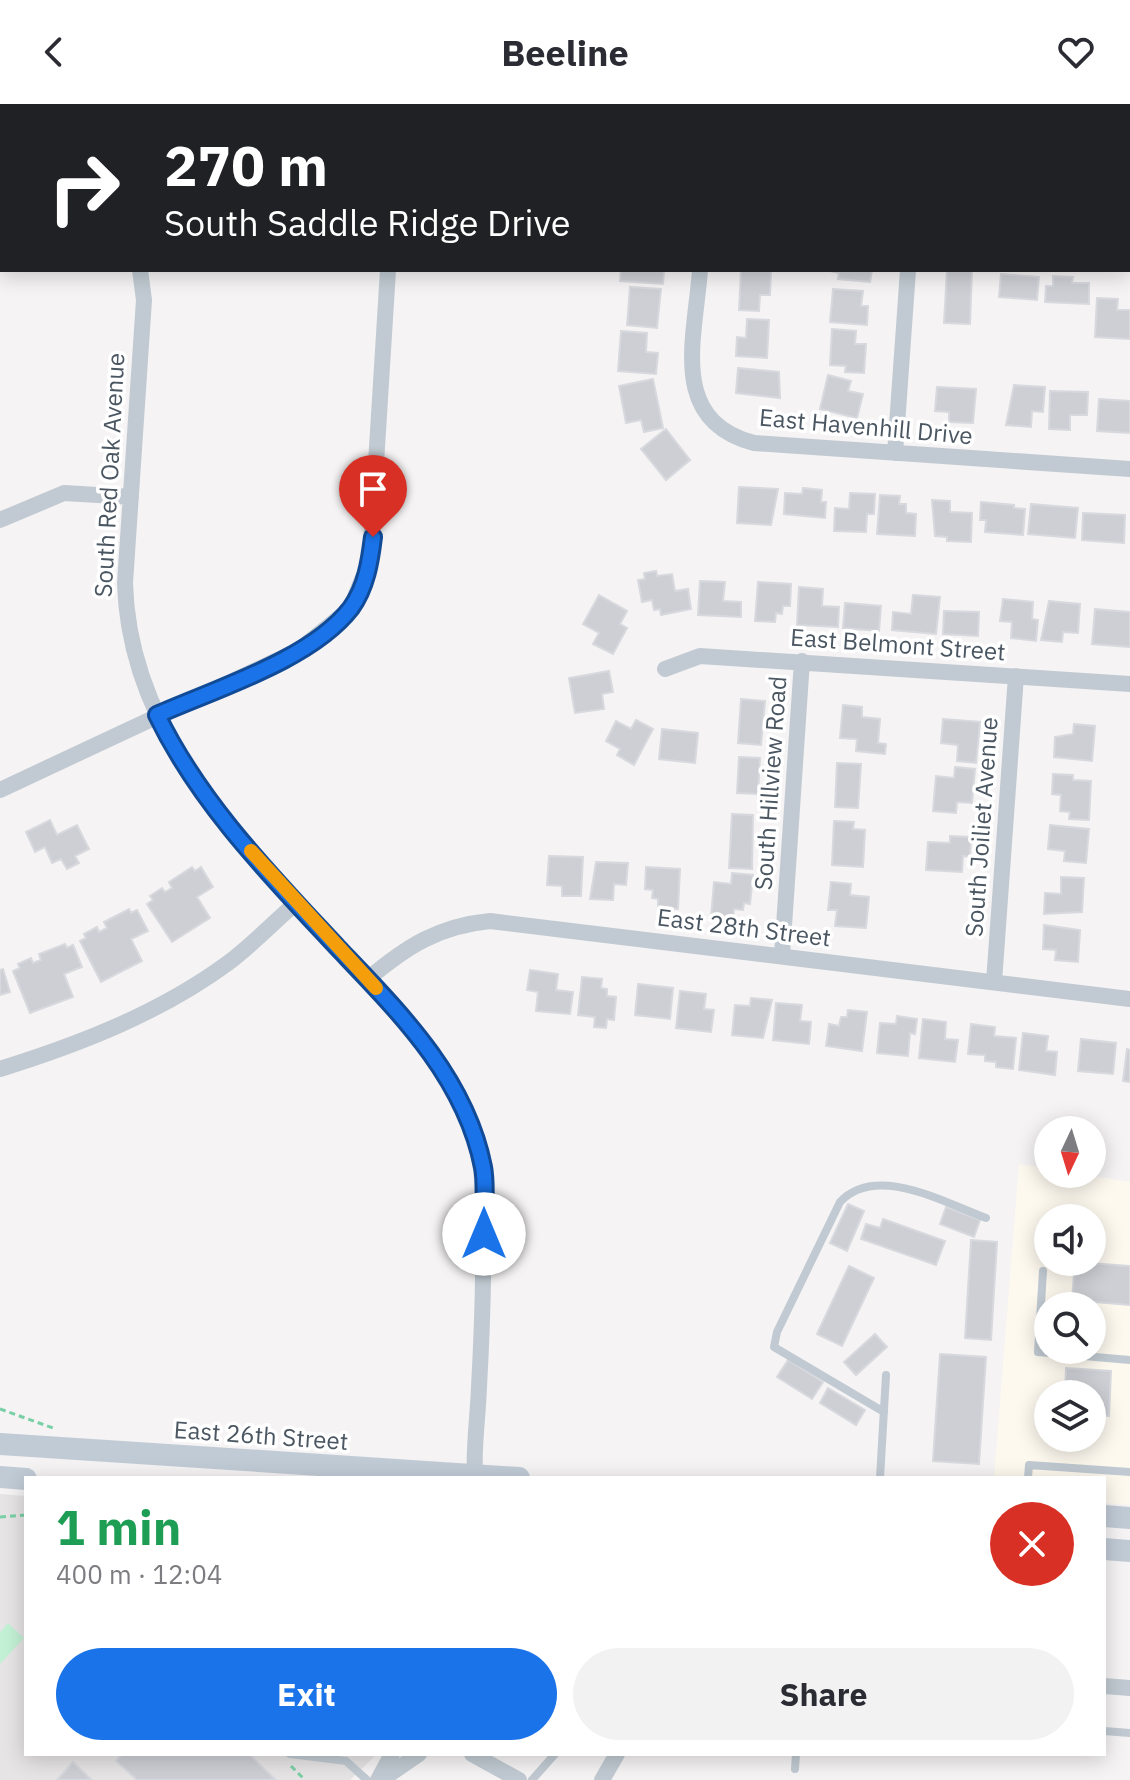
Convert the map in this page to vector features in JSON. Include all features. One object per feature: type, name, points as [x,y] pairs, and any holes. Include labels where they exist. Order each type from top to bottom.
[{"type":"main road","name":"East 26th Street","points":[[0,1444],[460,1476]]},
{"type":"main road","points":[[0,1477],[24,1479]]},
{"type":"main road","points":[[1106,1516],[1130,1518]]},
{"type":"main road","points":[[1106,1549],[1130,1551]]},
{"type":"street","name":"South Red Oak Avenue","points":[[140,272],[144,300],[126,613],[136,658],[157,715],[187,770],[214,809],[368,979],[443,1069],[468,1118],[484,1169],[484,1279],[474,1476]]},
{"type":"street","points":[[0,790],[299,650],[334,624],[358,596],[372,549],[388,272]]},
{"type":"street","name":"East Havenhill Drive","points":[[700,272],[693,384],[699,404],[718,429],[754,443],[1130,469]]},
{"type":"street","points":[[895,453],[908,272]]},
{"type":"street","points":[[0,520],[64,493],[131,497]]},
{"type":"street","name":"East Belmont Street","points":[[665,669],[700,656],[1130,684]]},
{"type":"street","name":"South Hillview Road","points":[[782,955],[802,661]]},
{"type":"street","name":"South Joiliet Avenue","points":[[994,982],[1016,676]]},
{"type":"street","points":[[0,1069],[108,1032],[133,1019],[227,964],[297,902]]},
{"type":"street","name":"East 28th Street","points":[[368,979],[405,947],[425,936],[462,924],[490,921],[1130,999]]},
{"type":"street","points":[[1106,1686],[1130,1688]]},
{"type":"street","points":[[380,1780],[391,1756]]},
{"type":"street","points":[[380,1780],[416,1756]]},
{"type":"street","points":[[476,1756],[519,1780]]},
{"type":"street","points":[[602,1780],[616,1756]]},
{"type":"lane","points":[[884,1412],[774,1347],[777,1332],[840,1202],[858,1188],[883,1185],[986,1218]]},
{"type":"lane","points":[[1043,1276],[1038,1352],[1130,1360]]},
{"type":"lane","points":[[880,1476],[886,1375]]},
{"type":"lane","points":[[1028,1476],[1029,1465],[1130,1472]]},
{"type":"lane","points":[[1106,1731],[1130,1733]]},
{"type":"lane","points":[[532,1780],[553,1756]]},
{"type":"lane","points":[[795,1769],[796,1756]]},
{"type":"lane","points":[[343,1757],[367,1780]]},
{"type":"path","points":[[0,1409],[60,1431]]},
{"type":"path","points":[[0,1517],[24,1515]]},
{"type":"shaded area","points":[[1019,1164],[1034,1167],[1034,1188],[1106,1188],[1106,1178],[1130,1182],[1130,1505],[1106,1503],[1106,1476],[994,1476]]},
{"type":"shaded area","points":[[0,1494],[24,1496],[24,1756],[374,1756],[350,1780],[0,1780]]},
{"type":"green space","points":[[8,1623],[24,1638],[0,1664],[0,1632]]},
{"type":"building","points":[[621,272],[664,272],[663,284],[620,281]]},
{"type":"building","points":[[741,272],[771,272],[770,295],[760,295],[759,311],[739,310]]},
{"type":"building","points":[[835,272],[872,272],[870,282],[838,279],[839,273]]},
{"type":"building","points":[[947,272],[972,272],[970,324],[944,323]]},
{"type":"building","points":[[1001,274],[1039,277],[1037,300],[999,297]]},
{"type":"building","points":[[1053,276],[1073,277],[1072,283],[1089,283],[1089,304],[1045,302],[1046,286],[1053,286]]},
{"type":"building","points":[[630,287],[661,289],[657,328],[627,325]]},
{"type":"building","points":[[833,289],[863,291],[861,306],[868,306],[867,325],[830,322]]},
{"type":"building","points":[[1097,298],[1118,299],[1117,310],[1130,310],[1130,339],[1095,337]]},
{"type":"building","points":[[747,319],[769,320],[767,358],[736,356],[737,337],[746,338]]},
{"type":"building","points":[[832,329],[856,331],[855,344],[866,344],[864,373],[845,372],[846,366],[830,365]]},
{"type":"building","points":[[621,331],[647,333],[646,352],[658,353],[656,374],[618,371]]},
{"type":"building","points":[[738,368],[779,372],[780,398],[736,393]]},
{"type":"building","points":[[828,375],[851,381],[848,391],[863,394],[857,418],[820,409]]},
{"type":"building","points":[[653,379],[663,428],[644,432],[641,420],[626,423],[619,386]]},
{"type":"building","points":[[1014,385],[1045,387],[1043,412],[1032,411],[1031,427],[1006,425]]},
{"type":"building","points":[[937,387],[976,389],[973,423],[949,422],[949,412],[935,411]]},
{"type":"building","points":[[1050,391],[1088,392],[1087,415],[1070,415],[1070,430],[1049,429]]},
{"type":"building","points":[[1099,399],[1130,401],[1130,433],[1097,431]]},
{"type":"building","points":[[666,429],[690,460],[666,480],[641,449]]},
{"type":"building","points":[[739,487],[778,489],[771,525],[737,523]]},
{"type":"building","points":[[803,488],[822,490],[821,502],[826,502],[825,518],[784,514],[785,493],[802,494]]},
{"type":"building","points":[[850,493],[875,494],[874,514],[867,514],[866,532],[834,531],[835,508],[849,509]]},
{"type":"building","points":[[880,495],[900,496],[899,504],[906,504],[906,513],[916,514],[915,536],[877,534]]},
{"type":"building","points":[[932,500],[950,501],[950,512],[972,513],[971,542],[947,541],[947,537],[935,536]]},
{"type":"building","points":[[981,502],[1025,509],[1023,535],[985,532],[986,520],[980,520]]},
{"type":"building","points":[[1031,504],[1078,508],[1075,538],[1028,534]]},
{"type":"building","points":[[1083,513],[1125,515],[1124,543],[1082,540]]},
{"type":"building","points":[[656,571],[657,576],[672,574],[675,591],[688,589],[691,609],[661,615],[660,609],[654,610],[652,600],[642,602],[638,580],[645,579],[644,573]]},
{"type":"building","points":[[700,581],[725,582],[723,601],[741,602],[741,617],[698,615]]},
{"type":"building","points":[[758,582],[791,584],[790,606],[783,606],[782,614],[776,613],[775,622],[755,621]]},
{"type":"building","points":[[799,587],[823,589],[822,606],[839,607],[838,627],[797,625]]},
{"type":"building","points":[[599,595],[627,611],[620,624],[627,628],[613,654],[593,644],[599,633],[583,624]]},
{"type":"building","points":[[913,595],[940,597],[936,634],[892,630],[893,612],[911,614]]},
{"type":"building","points":[[1003,599],[1033,602],[1032,619],[1038,620],[1036,641],[1011,638],[1012,622],[1000,621]]},
{"type":"building","points":[[1049,601],[1080,604],[1078,633],[1063,632],[1062,642],[1041,640]]},
{"type":"building","points":[[845,603],[881,606],[879,631],[843,628]]},
{"type":"building","points":[[1095,609],[1130,612],[1130,647],[1092,644]]},
{"type":"building","points":[[944,611],[979,612],[978,636],[943,634]]},
{"type":"building","points":[[609,671],[613,692],[602,694],[604,709],[575,713],[569,678]]},
{"type":"building","points":[[741,699],[765,701],[761,745],[738,743]]},
{"type":"building","points":[[843,705],[862,707],[862,717],[880,719],[878,743],[886,744],[885,754],[856,751],[857,739],[840,738]]},
{"type":"building","points":[[943,719],[980,722],[976,763],[957,761],[958,745],[941,743]]},
{"type":"building","points":[[636,720],[653,729],[634,765],[617,755],[620,749],[606,741],[616,721],[631,729]]},
{"type":"building","points":[[1074,724],[1095,726],[1092,761],[1054,757],[1055,737],[1073,734]]},
{"type":"building","points":[[662,729],[698,733],[695,763],[659,759]]},
{"type":"building","points":[[739,757],[760,758],[758,794],[737,793]]},
{"type":"building","points":[[837,763],[861,764],[858,808],[835,807]]},
{"type":"building","points":[[955,767],[975,769],[972,803],[957,802],[956,813],[933,811],[936,776],[954,778]]},
{"type":"building","points":[[1053,774],[1073,775],[1073,780],[1091,781],[1089,820],[1069,819],[1070,812],[1060,811],[1061,795],[1052,794]]},
{"type":"building","points":[[732,814],[753,815],[752,869],[729,868]]},
{"type":"building","points":[[50,820],[57,835],[77,825],[89,849],[75,856],[79,863],[67,869],[61,859],[52,863],[45,847],[35,852],[26,832]]},
{"type":"building","points":[[834,821],[854,822],[853,829],[865,830],[863,867],[832,865]]},
{"type":"building","points":[[1050,825],[1089,829],[1086,863],[1064,861],[1065,851],[1048,849]]},
{"type":"building","points":[[950,836],[971,837],[970,857],[963,856],[962,872],[926,870],[928,842],[950,843]]},
{"type":"building","points":[[549,856],[583,857],[581,896],[562,896],[562,886],[547,885]]},
{"type":"building","points":[[596,862],[628,863],[626,885],[614,884],[613,900],[590,899]]},
{"type":"building","points":[[192,867],[195,871],[201,867],[213,887],[197,897],[210,918],[172,942],[147,904],[153,900],[150,896],[162,888],[165,892],[172,888],[169,882]]},
{"type":"building","points":[[646,867],[680,869],[678,909],[658,908],[658,899],[652,898],[653,890],[645,889]]},
{"type":"building","points":[[732,873],[753,875],[750,904],[744,903],[743,910],[734,909],[733,919],[711,917],[714,882],[731,884]]},
{"type":"building","points":[[1061,877],[1084,878],[1082,912],[1044,914],[1045,893],[1061,894]]},
{"type":"building","points":[[831,882],[851,884],[850,895],[869,897],[866,928],[835,926],[837,910],[828,910]]},
{"type":"building","points":[[129,909],[131,913],[137,910],[148,931],[131,939],[142,961],[101,982],[80,941],[86,938],[84,934],[97,927],[99,932],[107,928],[104,922]]},
{"type":"building","points":[[1044,925],[1080,930],[1078,962],[1055,960],[1056,950],[1043,949]]},
{"type":"building","points":[[65,944],[67,948],[73,945],[82,967],[64,974],[73,997],[30,1013],[13,971],[20,968],[18,964],[31,958],[33,963],[41,960],[39,954]]},
{"type":"building","points":[[3,969],[10,992],[0,995],[0,970]]},
{"type":"building","points":[[530,970],[558,974],[556,990],[573,992],[570,1014],[536,1011],[538,992],[527,990]]},
{"type":"building","points":[[582,977],[602,979],[601,988],[607,989],[607,996],[616,997],[614,1020],[607,1019],[606,1028],[594,1027],[595,1017],[578,1015]]},
{"type":"building","points":[[638,984],[673,988],[670,1019],[635,1015]]},
{"type":"building","points":[[680,991],[706,994],[704,1009],[714,1010],[711,1032],[676,1028]]},
{"type":"building","points":[[751,998],[772,1000],[763,1038],[732,1035],[735,1005],[750,1006]]},
{"type":"building","points":[[776,1003],[802,1005],[800,1021],[811,1022],[809,1044],[773,1040]]},
{"type":"building","points":[[848,1010],[867,1012],[862,1051],[826,1046],[829,1024],[839,1026],[841,1017],[847,1017]]},
{"type":"building","points":[[897,1016],[917,1019],[915,1034],[910,1033],[908,1056],[877,1053],[880,1023],[896,1024]]},
{"type":"building","points":[[923,1019],[946,1022],[945,1039],[958,1040],[955,1062],[919,1058]]},
{"type":"building","points":[[971,1024],[995,1027],[994,1036],[1016,1038],[1013,1069],[996,1067],[996,1062],[985,1061],[985,1055],[968,1054]]},
{"type":"building","points":[[1023,1033],[1048,1036],[1046,1051],[1057,1052],[1055,1075],[1019,1070]]},
{"type":"building","points":[[1081,1039],[1116,1043],[1113,1074],[1078,1071]]},
{"type":"building","points":[[1127,1049],[1130,1050],[1130,1082],[1123,1081]]},
{"type":"building","points":[[848,1204],[864,1211],[847,1251],[830,1243]]},
{"type":"building","points":[[946,1207],[980,1220],[974,1237],[940,1224]]},
{"type":"building","points":[[883,1219],[945,1241],[936,1265],[861,1239],[866,1224],[880,1228]]},
{"type":"building","points":[[971,1240],[997,1242],[991,1340],[965,1338]]},
{"type":"building","points":[[1106,1264],[1130,1266],[1130,1305],[1106,1303],[1106,1292],[1073,1292],[1074,1276],[1106,1276]]},
{"type":"building","points":[[849,1266],[874,1278],[842,1346],[817,1334]]},
{"type":"building","points":[[875,1334],[887,1347],[856,1375],[844,1362]]},
{"type":"building","points":[[940,1354],[986,1357],[979,1464],[933,1461]]},
{"type":"building","points":[[788,1360],[823,1382],[812,1399],[777,1377]]},
{"type":"building","points":[[1066,1368],[1111,1371],[1109,1416],[1106,1416],[1106,1380],[1066,1380]]},
{"type":"building","points":[[828,1388],[865,1410],[856,1425],[820,1403]]},
{"type":"building","points":[[120,1756],[251,1756],[276,1780],[137,1780],[116,1761]]},
{"type":"building","points":[[73,1762],[92,1780],[57,1780]]},
{"type":"slow traffic","points":[[251,851],[376,988]]},
{"type":"route","points":[[373,537],[370,560],[358,596],[334,624],[299,650],[157,715],[187,770],[214,809],[405,1019],[443,1069],[468,1118],[484,1169],[484,1234]]}]
